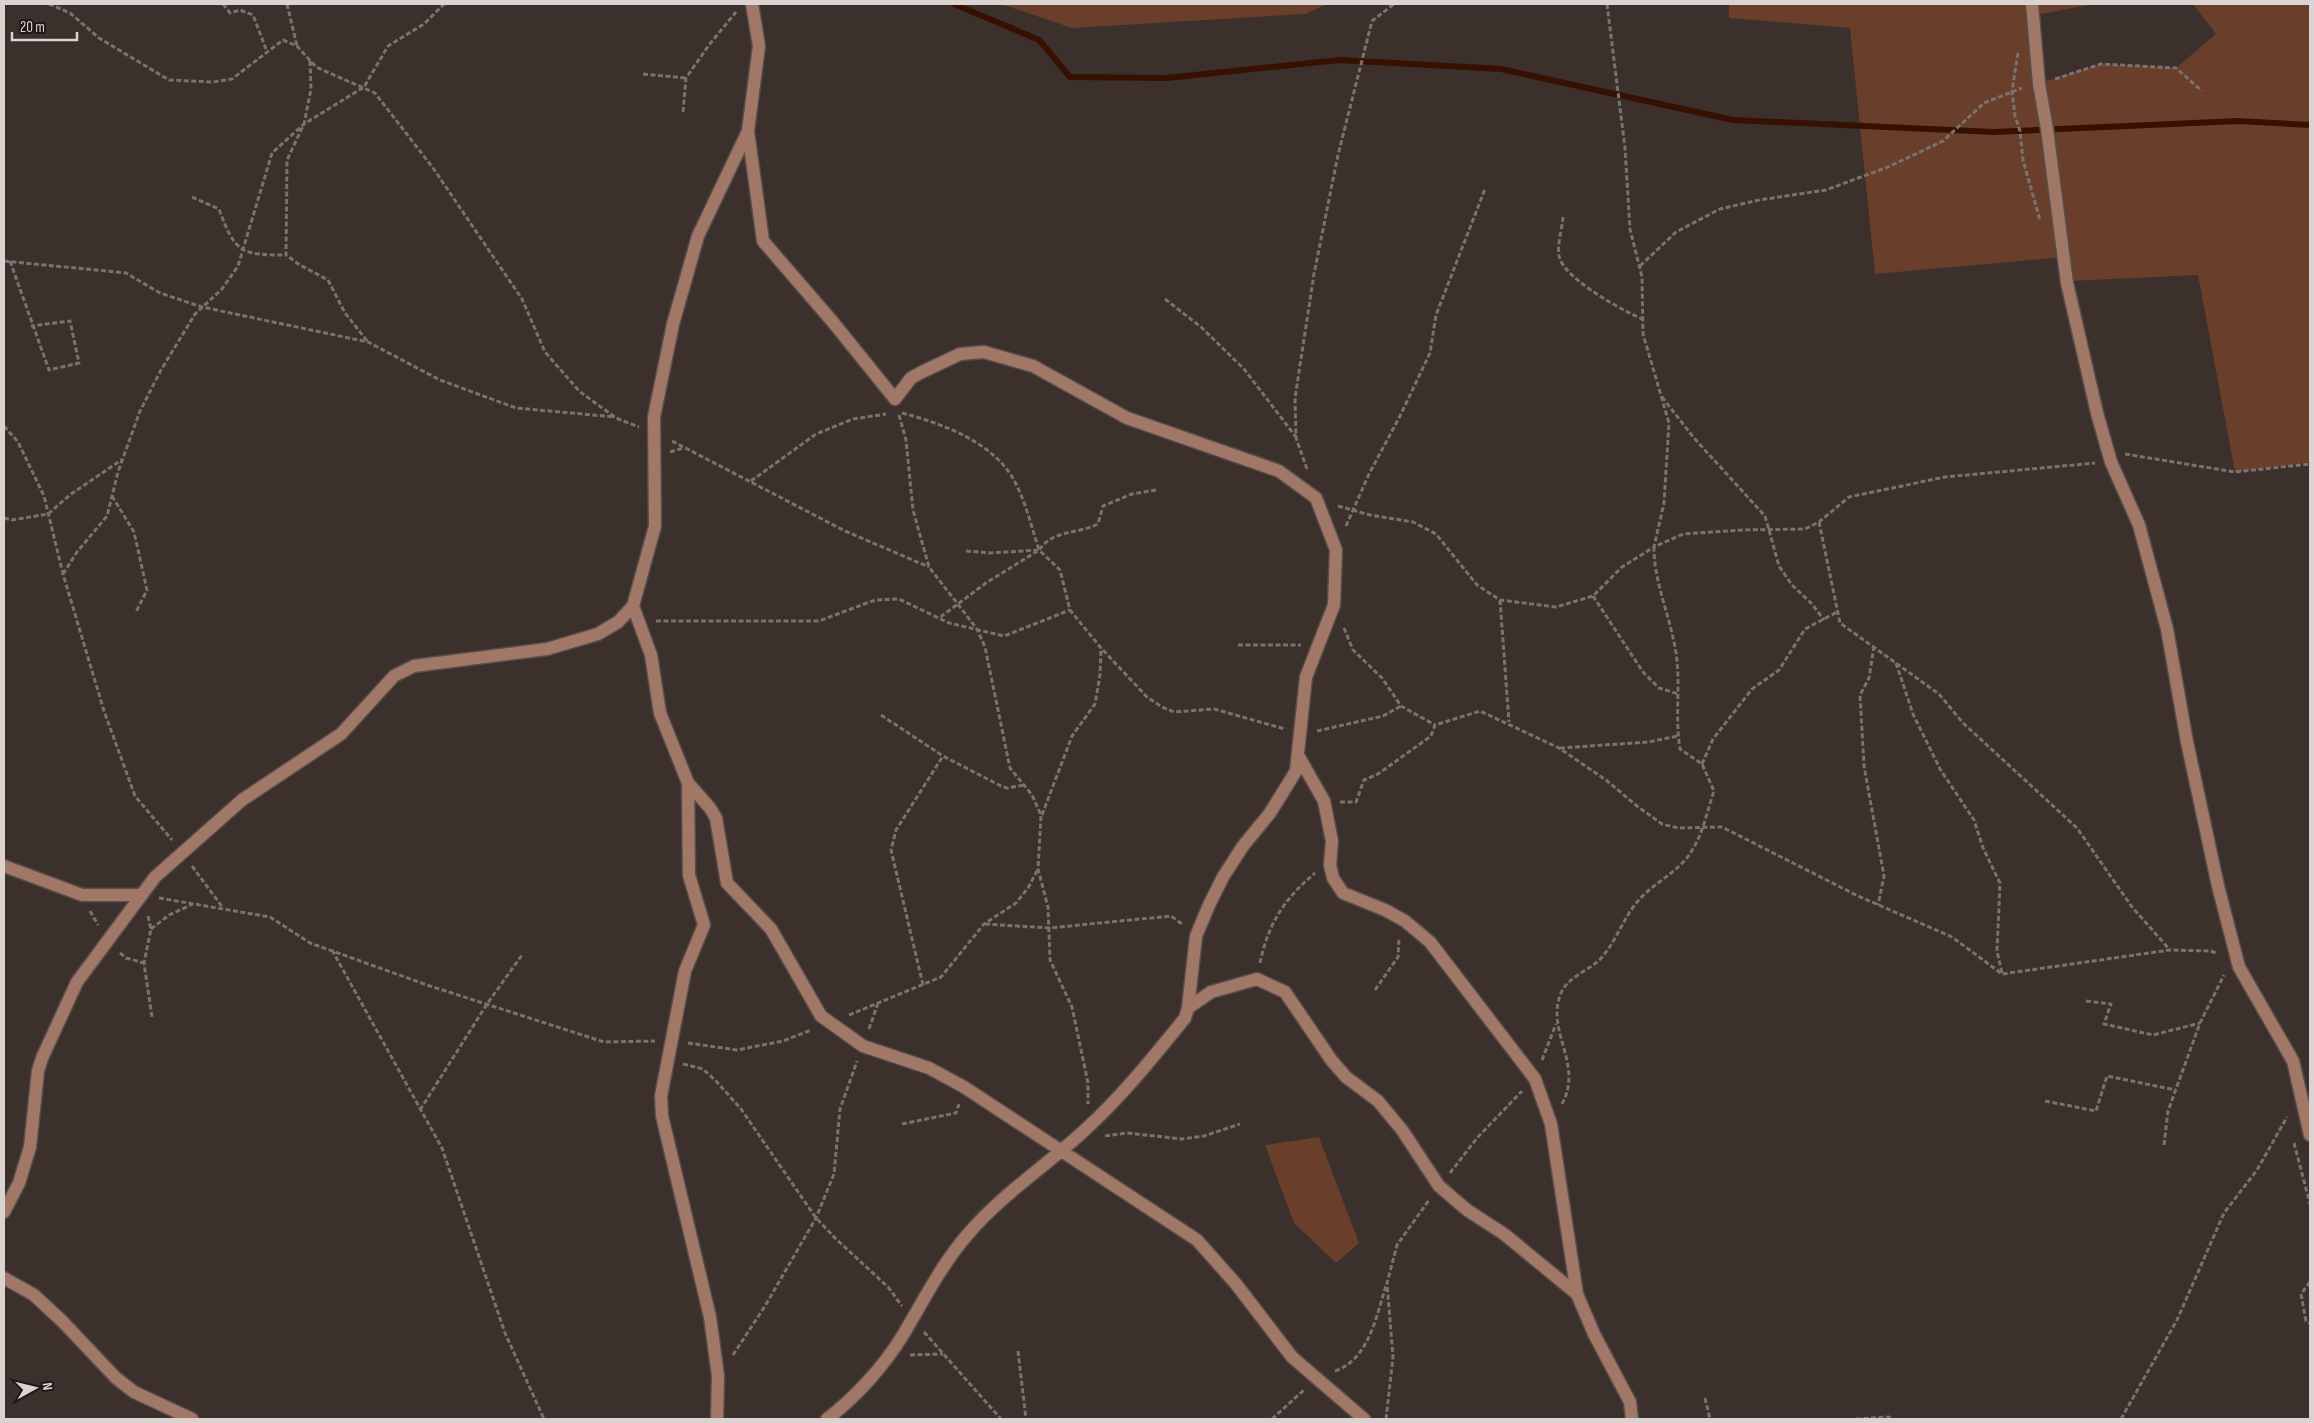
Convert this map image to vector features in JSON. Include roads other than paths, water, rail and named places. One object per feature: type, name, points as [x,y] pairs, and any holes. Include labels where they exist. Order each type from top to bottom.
[{"type":"street","points":[[752,4],[759,46],[748,132],[763,242],[832,321],[895,399],[911,378],[960,354],[984,352],[1033,366],[1128,418],[1279,471],[1316,498],[1336,550],[1334,605],[1306,677],[1299,757],[1296,771],[1283,794],[1223,877],[1196,936],[1188,1008],[1185,1018],[1144,1069],[1088,1128],[970,1231],[947,1258],[903,1335],[882,1365],[828,1419]]},
{"type":"street","points":[[2032,4],[2039,84],[2047,129],[2067,283],[2109,457],[2139,525],[2167,629],[2191,762],[2238,967],[2293,1061],[2310,1135]]},
{"type":"street","points":[[4,1212],[19,1184],[30,1147],[38,1071],[42,1058],[77,982],[162,869],[242,800],[341,734],[394,676],[414,666],[546,649],[598,634],[618,622],[633,606],[655,526],[654,417],[673,324],[698,236],[748,132]]},
{"type":"street","points":[[633,606],[651,655],[660,712],[688,783],[710,808],[716,818],[727,884],[771,928],[821,1016],[863,1046],[929,1068],[964,1087],[1197,1240],[1236,1284],[1292,1356],[1364,1419]]},
{"type":"street","points":[[1299,757],[1324,801],[1332,841],[1331,860],[1333,878],[1343,893],[1378,906],[1405,921],[1430,942],[1535,1079],[1551,1124],[1577,1294],[1594,1334],[1630,1402],[1632,1419]]},
{"type":"street","points":[[688,783],[688,875],[704,925],[685,971],[666,1060],[661,1096],[662,1116],[710,1317],[718,1376],[717,1419]]},
{"type":"street","points":[[4,866],[82,895],[142,895]]},
{"type":"street","points":[[1188,1008],[1211,992],[1256,979],[1285,992],[1332,1061],[1346,1077],[1378,1101],[1402,1130],[1439,1186],[1467,1210],[1504,1234],[1577,1294]]},
{"type":"street","points":[[4,1278],[34,1295],[63,1322],[116,1378],[134,1392],[192,1419]]},
{"type":"waterway","points":[[954,4],[1039,40],[1070,77],[1166,78],[1340,60],[1501,69],[1733,120],[1994,132],[2238,121],[2310,125]]}]
